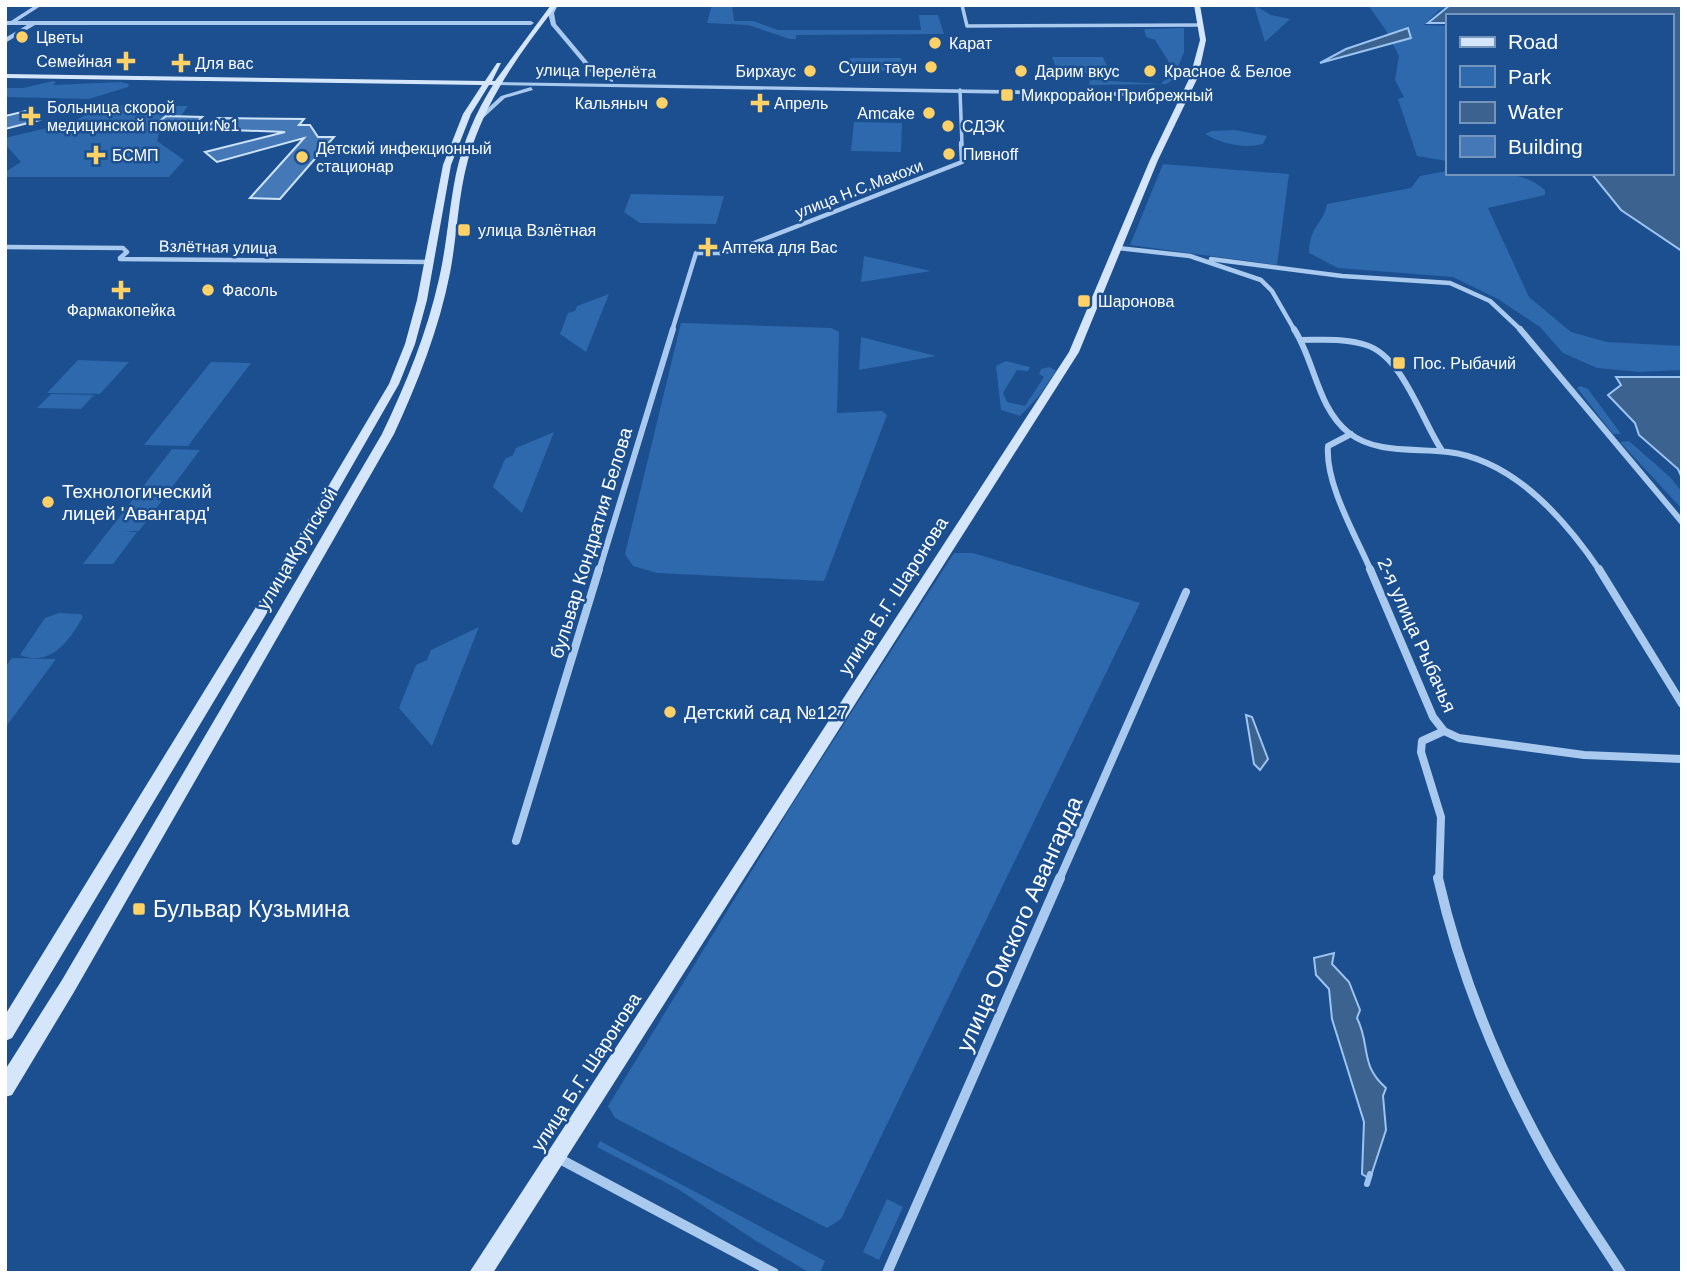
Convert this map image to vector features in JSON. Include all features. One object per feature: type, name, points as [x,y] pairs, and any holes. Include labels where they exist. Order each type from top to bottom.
[{"type":"main road","name":"улица Крупской","points":[[5,1032],[275,587],[394,384],[410,344],[447,165],[468,97],[487,83],[546,5]]},
{"type":"main road","name":"улица Крупской","points":[[5,1088],[68,986],[388,434],[412,385],[426,345],[447,261],[462,164],[478,119],[524,40],[554,5]]},
{"type":"main road","name":"улица Б.Г. Шаронова","points":[[480,1273],[1074,352],[1154,160],[1185,95],[1201,51],[1201,25],[1197,5]]},
{"type":"main road","points":[[418,82],[478,73],[502,60]]},
{"type":"main road","name":"улица Перелёта","points":[[5,76],[499,83]]},
{"type":"main road","points":[[418,82],[468,97]]},
{"type":"street","points":[[8,23],[39,5]]},
{"type":"street","points":[[554,5],[551,13],[553,24],[582,54],[591,70],[603,79],[632,85]]},
{"type":"street","points":[[962,5],[967,26],[1201,25]]},
{"type":"street","points":[[8,23],[531,23]]},
{"type":"street","points":[[5,41],[34,23]]},
{"type":"street","name":"улица Перелёта","points":[[499,83],[1185,95]]},
{"type":"street","points":[[478,119],[496,101],[514,93],[576,85]]},
{"type":"street","name":"улица Н.С.Макохи","points":[[696,253],[720,253],[741,248],[962,162],[960,90]]},
{"type":"street","name":"Взлётная улица","points":[[5,247],[126,250],[120,259],[447,261]]},
{"type":"street","points":[[1118,248],[1342,276],[1450,283],[1464,287],[1508,316],[1682,522]]},
{"type":"street","name":"бульвар Кондратия Белова","points":[[516,841],[696,253]]},
{"type":"street","points":[[1190,256],[1250,275],[1269,286],[1301,340],[1339,422],[1351,434],[1371,443],[1461,452],[1501,469],[1525,485],[1559,517],[1583,547],[1682,704]]},
{"type":"street","points":[[1301,340],[1342,338],[1369,343],[1381,349],[1399,368],[1425,427],[1441,449]]},
{"type":"street","name":"2-я улица Рыбачья","points":[[1351,434],[1328,446],[1327,459],[1332,479],[1433,717],[1444,731],[1422,741],[1420,752],[1441,817],[1438,877],[1445,908],[1473,992],[1513,1091],[1548,1158],[1620,1273]]},
{"type":"street","name":"улица Омского Авангарда","points":[[887,1273],[1186,592]]},
{"type":"street","points":[[1444,731],[1459,738],[1584,754],[1682,759]]},
{"type":"street","points":[[555,1156],[774,1273]]},
{"type":"green space","points":[[712,5],[732,5],[734,21],[753,21],[778,30],[921,30],[919,15],[938,15],[944,34],[796,35],[796,39],[790,39],[748,25],[707,23]]},
{"type":"green space","points":[[1254,5],[1271,15],[1290,19],[1265,42]]},
{"type":"green space","points":[[1368,5],[1449,5],[1438,11],[1424,25],[1446,26],[1446,161],[1417,156],[1398,99],[1404,97],[1395,80],[1399,56]]},
{"type":"green space","points":[[1184,28],[1184,52],[1173,80],[1166,84],[1090,85],[1089,81],[1093,80],[1161,84],[1174,70],[1155,40],[1146,37],[1144,29]]},
{"type":"green space","points":[[1052,57],[1103,57],[1107,66],[1086,66],[1088,73],[1058,73]]},
{"type":"green space","points":[[850,58],[901,58],[902,71],[852,70]]},
{"type":"green space","points":[[56,82],[53,85],[121,82],[129,84],[128,87],[89,99],[5,97],[5,88],[23,88]]},
{"type":"green space","points":[[105,105],[188,106],[178,120],[159,133],[157,141],[184,160],[169,177],[5,177],[5,172],[21,162],[5,144],[5,138],[72,122]]},
{"type":"green space","points":[[854,122],[902,123],[901,152],[851,151]]},
{"type":"green space","points":[[1234,130],[1267,136],[1263,144],[1241,146],[1205,134]]},
{"type":"green space","points":[[1163,164],[1289,174],[1277,265],[1130,245]]},
{"type":"green space","points":[[1446,171],[1446,175],[1511,175],[1531,181],[1545,190],[1545,195],[1488,208],[1529,297],[1571,332],[1607,342],[1682,346],[1682,370],[1640,372],[1597,368],[1563,353],[1540,327],[1498,299],[1453,277],[1338,268],[1309,253],[1312,236],[1327,204],[1411,188],[1420,176]]},
{"type":"green space","points":[[631,194],[724,196],[716,224],[640,223],[624,212]]},
{"type":"green space","points":[[864,256],[931,271],[861,282]]},
{"type":"green space","points":[[609,294],[586,352],[560,334],[568,313],[575,311],[577,306]]},
{"type":"green space","points":[[681,323],[831,328],[839,332],[837,413],[882,411],[887,415],[824,581],[657,573],[633,566],[625,554]]},
{"type":"green space","points":[[861,337],[936,356],[859,370]]},
{"type":"green space","points":[[78,360],[129,362],[100,394],[47,393]]},
{"type":"green space","points":[[1006,361],[1030,367],[1028,371],[1017,370],[1003,393],[1007,402],[1025,406],[1044,377],[1039,374],[1041,369],[1050,367],[1056,371],[1039,396],[1020,416],[1001,410],[996,366]]},
{"type":"green space","points":[[211,362],[251,363],[188,446],[144,445]]},
{"type":"green space","points":[[1580,386],[1588,389],[1621,434],[1613,434],[1577,388]]},
{"type":"green space","points":[[51,394],[94,395],[81,409],[37,408]]},
{"type":"green space","points":[[554,432],[522,513],[493,487],[505,459],[513,455],[516,448]]},
{"type":"green space","points":[[1629,441],[1670,477],[1682,492],[1682,509],[1620,442]]},
{"type":"green space","points":[[172,449],[200,450],[139,531],[122,531],[137,532],[113,564],[83,564]]},
{"type":"green space","points":[[954,553],[973,553],[1140,603],[841,1219],[827,1228],[615,1118],[608,1106],[792,805]]},
{"type":"green space","points":[[59,613],[81,614],[83,617],[65,643],[50,655],[41,658],[20,655],[45,618]]},
{"type":"green space","points":[[479,627],[432,746],[399,708],[416,665],[427,660],[431,650]]},
{"type":"green space","points":[[12,658],[56,659],[5,728],[5,667]]},
{"type":"green space","points":[[600,1141],[825,1261],[820,1273],[810,1273],[678,1189],[597,1147]]},
{"type":"green space","points":[[887,1199],[903,1207],[879,1260],[863,1252]]},
{"type":"water","points":[[1450,5],[1682,5],[1682,251],[1621,210],[1593,175],[1673,175],[1673,14],[1446,14],[1446,23],[1428,23]]},
{"type":"water","points":[[1408,28],[1411,38],[1320,63],[1346,49]]},
{"type":"water","points":[[1616,377],[1682,377],[1682,478],[1678,469],[1639,435],[1635,423],[1608,395],[1621,385]]},
{"type":"water","points":[[1246,715],[1252,717],[1268,759],[1260,770],[1254,764]]},
{"type":"water","points":[[1334,953],[1332,964],[1349,982],[1360,1010],[1357,1018],[1372,1071],[1386,1088],[1383,1096],[1386,1130],[1370,1179],[1362,1174],[1364,1122],[1332,1019],[1329,989],[1316,975],[1314,958]]},
{"type":"building","points":[[30,110],[40,120],[5,129],[5,116]]},
{"type":"building","points":[[166,116],[202,117],[190,128],[152,128]]},
{"type":"building","name":"Детский инфекционный стационар","points":[[217,118],[304,119],[299,125],[310,125],[318,137],[334,137],[280,199],[250,198],[304,138],[217,162],[205,152],[285,132],[205,129]]},
{"type":"waterway","points":[[1367,1184],[1370,1174]]},
{"type":"place","name":"Цветы","points":[[22,37]]},
{"type":"place","name":"Карат","points":[[935,43]]},
{"type":"place","name":"Семейная","points":[[126,61]]},
{"type":"place","name":"Для вас","points":[[181,63]]},
{"type":"place","name":"Суши таун","points":[[931,67]]},
{"type":"place","name":"Бирхаус","points":[[810,71]]},
{"type":"place","name":"Дарим вкус","points":[[1021,71]]},
{"type":"place","name":"Красное & Белое","points":[[1150,71]]},
{"type":"place","name":"Микрорайон Прибрежный","points":[[1007,95]]},
{"type":"place","name":"Кальяныч","points":[[662,103]]},
{"type":"place","name":"Апрель","points":[[760,103]]},
{"type":"place","name":"Amcake","points":[[929,113]]},
{"type":"place","name":"Больница скорой медицинской помощи №1","points":[[31,116]]},
{"type":"place","name":"СДЭК","points":[[948,126]]},
{"type":"place","name":"Пивнoff","points":[[949,154]]},
{"type":"place","name":"БСМП","points":[[96,155]]},
{"type":"place","name":"Детский инфекционный стационар","points":[[302,157]]},
{"type":"place","name":"улица Взлётная","points":[[464,230]]},
{"type":"place","name":"Аптека для Вас","points":[[708,247]]},
{"type":"place","name":"Фармакопейка","points":[[121,290]]},
{"type":"place","name":"Фасоль","points":[[208,290]]},
{"type":"place","name":"Шаронова","points":[[1084,301]]},
{"type":"place","name":"Пос. Рыбачий","points":[[1399,363]]},
{"type":"place","name":"Технологический лицей 'Авангард'","points":[[48,502]]},
{"type":"place","name":"Детский сад №127","points":[[670,712]]},
{"type":"place","name":"Бульвар Кузьмина","points":[[139,909]]}]
